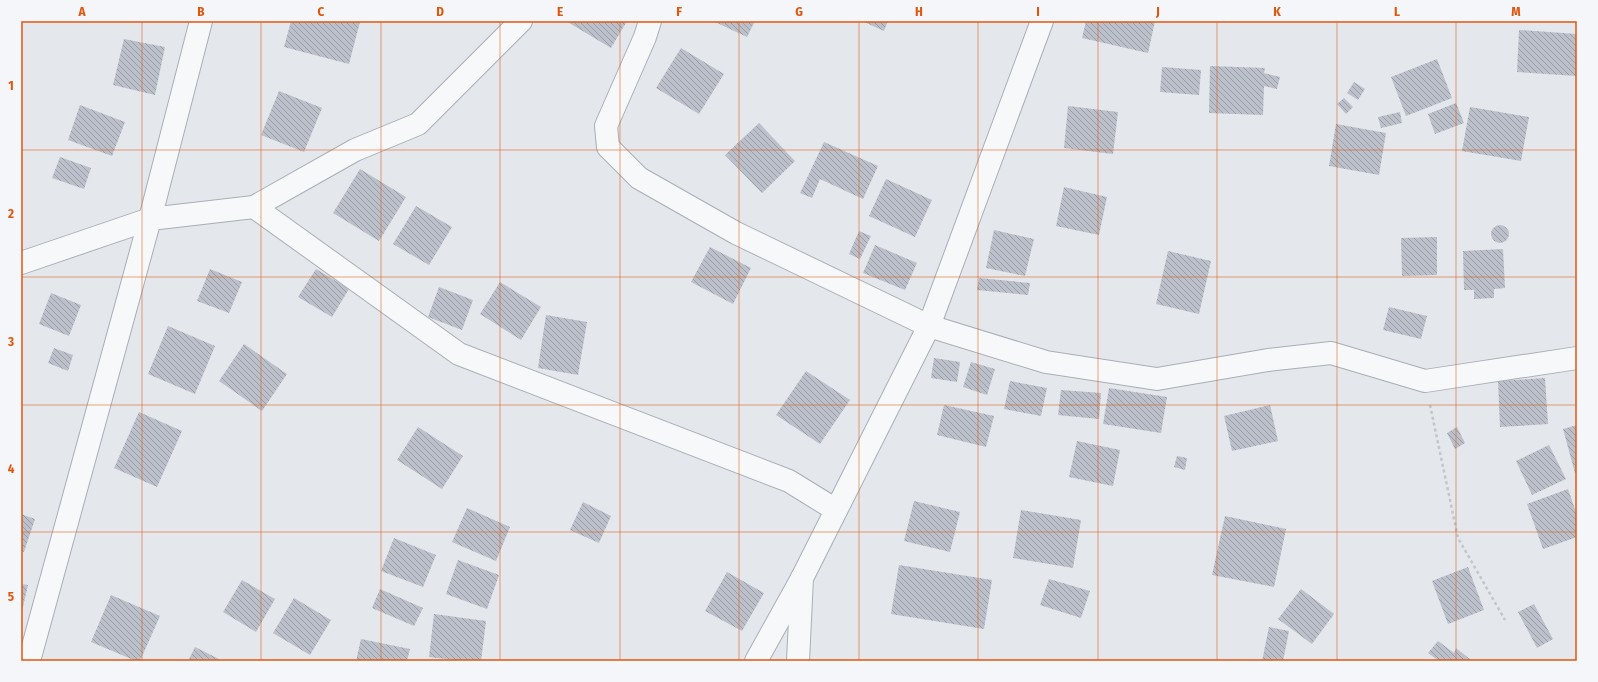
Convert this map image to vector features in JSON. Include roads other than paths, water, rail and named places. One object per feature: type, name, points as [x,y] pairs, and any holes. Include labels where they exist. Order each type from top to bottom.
[{"type":"street","points":[[29,661],[150,219],[201,21]]},
{"type":"street","points":[[21,263],[150,219],[254,207],[355,150],[418,124],[521,21]]},
{"type":"street","points":[[650,21],[645,37],[606,126],[608,147],[639,178],[736,233],[929,326],[1046,362],[1157,380],[1268,360],[1331,353],[1425,381],[1577,358]]},
{"type":"street","points":[[756,661],[802,578],[929,326],[1042,21]]},
{"type":"street","points":[[254,207],[460,354],[790,482],[836,510]]},
{"type":"street","points":[[798,661],[802,578]]}]
